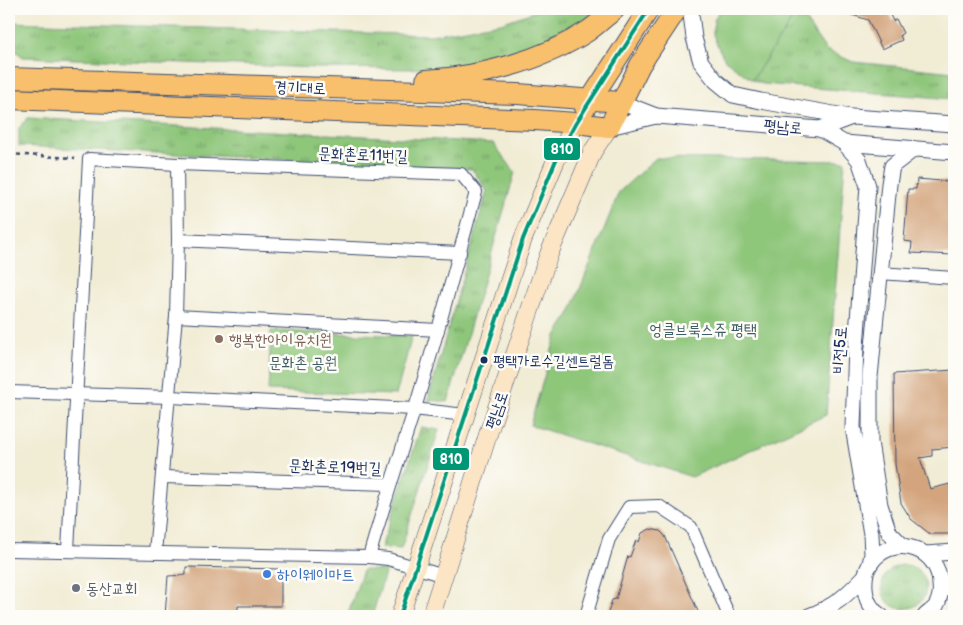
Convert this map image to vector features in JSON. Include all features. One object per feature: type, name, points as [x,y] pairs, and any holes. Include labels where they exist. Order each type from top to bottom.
[{"type":"main road","points":[[350,89],[401,82],[447,79],[509,66],[553,50],[588,30],[614,9]]},
{"type":"main road","points":[[576,123],[649,9]]},
{"type":"main road","points":[[609,127],[640,65],[677,9]]},
{"type":"main road","name":"경기대로","points":[[9,78],[518,94],[620,102]]},
{"type":"main road","name":"경기대로","points":[[9,99],[576,123],[609,127]]},
{"type":"main road","name":"평남로","points":[[400,616],[523,239],[556,160],[576,123]]},
{"type":"main road","name":"평남로","points":[[431,616],[490,428],[549,254],[593,151],[609,127]]},
{"type":"street","points":[[693,9],[691,14],[694,38],[701,62],[716,81],[733,94],[761,101],[852,117]]},
{"type":"street","points":[[620,102],[656,116]]},
{"type":"street","points":[[609,127],[656,116]]},
{"type":"street","name":"평남로","points":[[656,116],[820,129],[852,117],[954,124]]},
{"type":"street","name":"평남로","points":[[820,129],[844,144],[954,152]]},
{"type":"street","name":"비전5로","points":[[844,144],[859,160],[868,186],[852,427],[871,534],[872,554],[864,589],[868,602],[875,612],[881,616]]},
{"type":"street","name":"비전5로","points":[[902,546],[889,532],[880,505],[870,442],[870,377],[879,273],[892,166],[914,149]]},
{"type":"street","points":[[68,550],[89,158]]},
{"type":"street","name":"문화촌로11번길","points":[[89,158],[177,164],[461,174],[476,192],[438,330],[390,484]]},
{"type":"street","points":[[155,553],[176,316],[177,164]]},
{"type":"street","points":[[178,240],[460,252]]},
{"type":"street","points":[[879,273],[954,278]]},
{"type":"street","points":[[176,316],[438,330]]},
{"type":"street","points":[[9,392],[170,397],[414,409],[465,414]]},
{"type":"street","name":"문화촌로19번길","points":[[163,477],[390,484],[369,557]]},
{"type":"street","points":[[586,616],[609,540],[629,507],[659,506],[691,527],[729,616]]},
{"type":"street","points":[[809,616],[827,609],[847,596],[879,554],[890,548],[902,546],[915,548],[926,554],[934,563],[940,574],[937,604]]},
{"type":"street","points":[[9,550],[369,557],[388,559],[444,576]]},
{"type":"street","points":[[926,554],[954,552]]},
{"type":"street","points":[[925,616],[937,604],[954,579]]},
{"type":"path","points":[[9,154],[89,158]]},
{"type":"green space","points":[[542,9],[602,9],[566,32],[522,49],[463,65],[410,69],[318,68],[23,57],[12,48],[9,22],[431,35],[501,23]]},
{"type":"green space","points":[[721,9],[799,9],[752,80],[725,60],[717,45],[713,34],[714,19]]},
{"type":"green space","points":[[799,9],[804,9],[807,23],[826,50],[853,62],[954,72],[954,99],[763,84],[752,80]]},
{"type":"green space","points":[[28,118],[493,143],[515,172],[448,402],[428,400],[487,191],[472,169],[19,146],[19,128]]},
{"type":"green space","name":"엉클브룩스쥬 평택","points":[[656,158],[845,161],[826,415],[692,477],[530,425],[556,336],[571,311],[619,192]]},
{"type":"green space","name":"문화촌 공원","points":[[271,331],[412,336],[396,395],[268,391]]},
{"type":"green space","points":[[421,427],[439,430],[401,549],[381,548]]},
{"type":"green space","points":[[904,565],[916,569],[922,575],[926,587],[922,599],[916,605],[904,609],[892,605],[886,599],[882,587],[886,575],[892,569]]},
{"type":"green space","points":[[363,570],[386,570],[372,616],[347,616]]},
{"type":"building","points":[[841,9],[880,9],[888,11],[893,21],[896,19],[903,33],[900,35],[902,40],[882,49],[868,20],[840,11]]},
{"type":"building","points":[[917,179],[954,182],[954,255],[911,253],[912,242],[904,241],[908,189],[916,189]]},
{"type":"building","points":[[954,370],[954,447],[932,449],[932,456],[920,458],[930,489],[954,483],[954,534],[930,534],[911,519],[901,503],[895,464],[894,374]]},
{"type":"building","points":[[650,529],[660,531],[665,536],[700,616],[607,616],[612,600],[616,599],[628,556],[630,557],[636,540],[639,542],[642,533]]},
{"type":"building","points":[[186,567],[281,569],[281,606],[238,606],[238,616],[165,616],[168,576],[186,575]]},
{"type":"transit line","name":"810","points":[[400,616],[523,239],[556,160],[576,123],[649,9]]},
{"type":"place","name":"행복한아이유치원","points":[[219,339]]},
{"type":"place","name":"평택가로수길센트럴돔","points":[[484,360]]},
{"type":"place","name":"하이웨이마트","points":[[267,574]]},
{"type":"place","name":"동산교회","points":[[76,588]]}]
